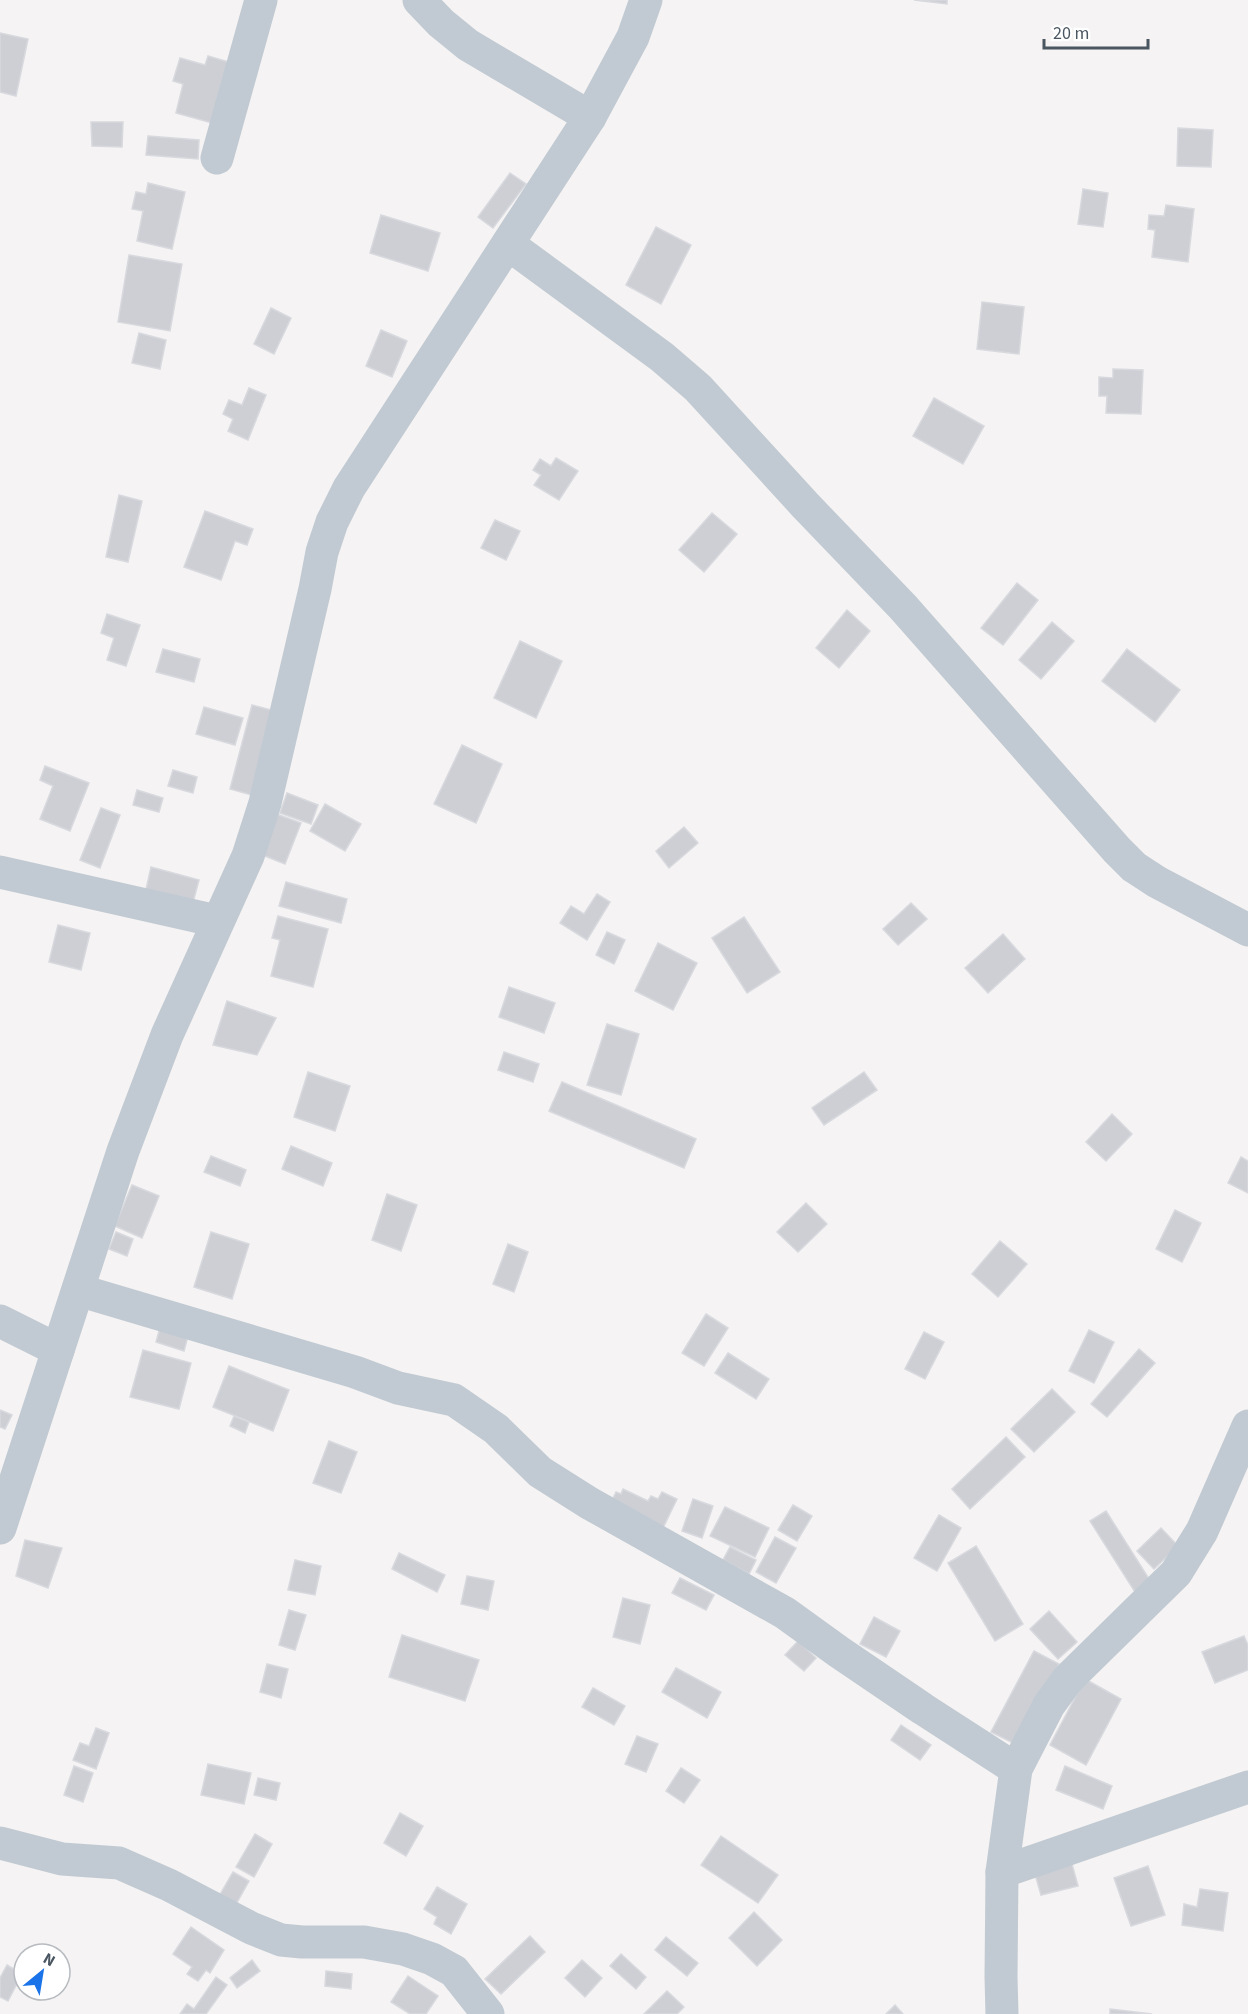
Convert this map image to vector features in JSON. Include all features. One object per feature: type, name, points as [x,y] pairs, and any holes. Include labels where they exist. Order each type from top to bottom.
[{"type":"street","points":[[217,158],[261,0]]},
{"type":"street","points":[[419,0],[441,23],[468,45],[590,117]]},
{"type":"street","points":[[0,1528],[144,1095],[167,1035],[248,856],[265,802],[322,552],[332,522],[349,488],[590,117],[633,37],[646,0]]},
{"type":"street","points":[[508,244],[662,357],[698,388],[767,465],[903,607],[1134,867],[1157,882],[1248,930]]},
{"type":"street","points":[[0,872],[217,921]]},
{"type":"street","points":[[78,1290],[355,1372],[398,1388],[454,1400],[496,1429],[540,1472],[589,1503],[785,1612],[839,1652],[990,1754],[1016,1769]]},
{"type":"street","points":[[0,1321],[58,1350]]},
{"type":"street","points":[[1002,2014],[1000,1977],[1002,1872],[1016,1769],[1049,1705],[1068,1679],[1176,1573],[1202,1530],[1248,1426]]},
{"type":"street","points":[[1002,1872],[1248,1787]]},
{"type":"street","points":[[0,1843],[62,1859],[119,1863],[169,1885],[251,1928],[281,1940],[364,1942],[403,1949],[432,1959],[454,1971],[488,2014]]},
{"type":"building","points":[[914,0],[947,0],[947,4]]},
{"type":"building","points":[[0,33],[28,39],[16,96],[0,92]]},
{"type":"building","points":[[208,56],[232,63],[216,124],[176,113],[183,84],[173,81],[180,58],[205,65]]},
{"type":"building","points":[[91,122],[123,122],[122,147],[92,146]]},
{"type":"building","points":[[1178,128],[1213,130],[1211,167],[1177,166]]},
{"type":"building","points":[[148,136],[199,140],[198,159],[146,155]]},
{"type":"building","points":[[510,173],[526,184],[493,228],[478,217]]},
{"type":"building","points":[[148,183],[185,192],[172,249],[137,241],[143,211],[132,209],[136,192],[146,194]]},
{"type":"building","points":[[1083,189],[1108,193],[1103,227],[1078,224]]},
{"type":"building","points":[[1166,205],[1194,209],[1188,262],[1152,257],[1155,230],[1148,229],[1149,215],[1164,216]]},
{"type":"building","points":[[381,215],[440,233],[428,271],[370,253]]},
{"type":"building","points":[[656,227],[691,245],[661,304],[626,285]]},
{"type":"building","points":[[129,255],[182,264],[170,331],[118,322]]},
{"type":"building","points":[[982,302],[1024,307],[1019,354],[977,349]]},
{"type":"building","points":[[271,308],[291,318],[274,354],[254,344]]},
{"type":"building","points":[[381,330],[407,341],[392,377],[366,366]]},
{"type":"building","points":[[139,333],[166,340],[160,369],[132,363]]},
{"type":"building","points":[[1113,369],[1143,370],[1141,414],[1106,413],[1107,396],[1099,396],[1099,377],[1113,378]]},
{"type":"building","points":[[249,388],[266,395],[248,440],[228,431],[233,419],[223,414],[229,400],[242,405]]},
{"type":"building","points":[[934,398],[984,426],[963,464],[913,436]]},
{"type":"building","points":[[556,458],[578,471],[559,500],[534,485],[541,475],[533,470],[540,459],[551,466]]},
{"type":"building","points":[[119,495],[142,501],[128,562],[106,557]]},
{"type":"building","points":[[205,511],[253,529],[247,545],[235,541],[221,580],[184,567]]},
{"type":"building","points":[[712,513],[737,534],[704,572],[679,550]]},
{"type":"building","points":[[495,520],[520,531],[506,560],[481,548]]},
{"type":"building","points":[[1017,583],[1038,600],[1003,645],[981,628]]},
{"type":"building","points":[[847,610],[870,631],[839,668],[816,648]]},
{"type":"building","points":[[107,614],[140,625],[126,666],[107,660],[114,638],[101,633]]},
{"type":"building","points":[[1052,622],[1074,641],[1041,679],[1019,660]]},
{"type":"building","points":[[520,641],[562,661],[536,718],[494,698]]},
{"type":"building","points":[[163,649],[200,659],[194,682],[156,672]]},
{"type":"building","points":[[1127,649],[1180,690],[1155,722],[1102,681]]},
{"type":"building","points":[[252,705],[275,711],[252,795],[230,789]]},
{"type":"building","points":[[204,707],[243,718],[235,745],[196,734]]},
{"type":"building","points":[[462,745],[502,764],[476,823],[434,804]]},
{"type":"building","points":[[45,766],[89,783],[70,831],[40,819],[53,786],[40,780]]},
{"type":"building","points":[[173,770],[197,777],[193,793],[168,786]]},
{"type":"building","points":[[137,790],[163,798],[159,812],[133,805]]},
{"type":"building","points":[[287,793],[318,805],[311,824],[280,813]]},
{"type":"building","points":[[325,804],[361,824],[345,851],[310,831]]},
{"type":"building","points":[[101,808],[120,815],[100,868],[80,860]]},
{"type":"building","points":[[271,812],[301,823],[285,864],[255,852]]},
{"type":"building","points":[[684,827],[698,843],[669,868],[656,851]]},
{"type":"building","points":[[151,867],[199,880],[192,906],[145,894]]},
{"type":"building","points":[[286,882],[347,899],[341,923],[279,906]]},
{"type":"building","points":[[597,894],[610,902],[587,940],[560,923],[571,906],[584,914]]},
{"type":"building","points":[[911,903],[927,919],[898,945],[883,929]]},
{"type":"building","points":[[278,916],[328,929],[313,987],[271,976],[280,940],[272,938]]},
{"type":"building","points":[[744,917],[780,972],[747,993],[712,938]]},
{"type":"building","points":[[58,925],[90,933],[81,970],[49,962]]},
{"type":"building","points":[[607,932],[625,940],[614,964],[596,955]]},
{"type":"building","points":[[1003,934],[1025,959],[988,993],[965,968]]},
{"type":"building","points":[[658,943],[697,963],[673,1010],[635,991]]},
{"type":"building","points":[[509,987],[555,1003],[544,1033],[499,1017]]},
{"type":"building","points":[[227,1001],[276,1018],[257,1055],[213,1045]]},
{"type":"building","points":[[607,1024],[639,1034],[621,1095],[587,1085]]},
{"type":"building","points":[[504,1052],[539,1064],[533,1082],[498,1070]]},
{"type":"building","points":[[308,1072],[350,1086],[335,1131],[294,1117]]},
{"type":"building","points":[[864,1072],[877,1090],[824,1125],[812,1108]]},
{"type":"building","points":[[562,1082],[696,1139],[684,1168],[549,1111]]},
{"type":"building","points":[[1112,1114],[1132,1134],[1106,1161],[1086,1142]]},
{"type":"building","points":[[291,1146],[332,1163],[323,1186],[282,1169]]},
{"type":"building","points":[[211,1156],[246,1170],[240,1186],[204,1172]]},
{"type":"building","points":[[1241,1157],[1248,1161],[1248,1193],[1228,1183]]},
{"type":"building","points":[[132,1185],[159,1196],[142,1238],[115,1226]]},
{"type":"building","points":[[387,1194],[417,1205],[401,1251],[372,1240]]},
{"type":"building","points":[[806,1203],[827,1224],[798,1252],[777,1232]]},
{"type":"building","points":[[1175,1210],[1201,1223],[1182,1262],[1156,1249]]},
{"type":"building","points":[[116,1232],[133,1239],[127,1256],[109,1249]]},
{"type":"building","points":[[211,1232],[249,1244],[232,1299],[194,1287]]},
{"type":"building","points":[[1000,1241],[1027,1264],[998,1297],[972,1274]]},
{"type":"building","points":[[508,1244],[528,1252],[514,1292],[493,1284]]},
{"type":"building","points":[[706,1314],[728,1328],[704,1366],[682,1353]]},
{"type":"building","points":[[161,1324],[189,1332],[184,1351],[156,1342]]},
{"type":"building","points":[[1089,1330],[1114,1342],[1094,1383],[1069,1371]]},
{"type":"building","points":[[924,1332],[944,1342],[925,1379],[905,1369]]},
{"type":"building","points":[[1139,1349],[1155,1363],[1107,1417],[1091,1404]]},
{"type":"building","points":[[143,1350],[191,1363],[179,1409],[130,1397]]},
{"type":"building","points":[[728,1353],[769,1379],[756,1399],[715,1373]]},
{"type":"building","points":[[229,1366],[289,1390],[273,1431],[213,1407]]},
{"type":"building","points":[[1052,1389],[1075,1412],[1034,1452],[1011,1429]]},
{"type":"building","points":[[0,1410],[12,1415],[5,1429],[0,1427]]},
{"type":"building","points":[[234,1416],[249,1422],[245,1433],[230,1426]]},
{"type":"building","points":[[1006,1437],[1025,1457],[970,1509],[952,1489]]},
{"type":"building","points":[[329,1441],[357,1452],[341,1493],[313,1483]]},
{"type":"building","points":[[623,1489],[648,1501],[651,1496],[658,1499],[662,1492],[677,1499],[661,1532],[609,1507],[616,1492],[621,1494]]},
{"type":"building","points":[[693,1499],[713,1506],[702,1538],[682,1531]]},
{"type":"building","points":[[793,1505],[812,1516],[797,1541],[778,1530]]},
{"type":"building","points":[[725,1507],[769,1528],[755,1557],[710,1536]]},
{"type":"building","points":[[1106,1511],[1151,1582],[1135,1592],[1090,1521]]},
{"type":"building","points":[[939,1515],[961,1528],[937,1571],[914,1558]]},
{"type":"building","points":[[1161,1528],[1178,1546],[1154,1569],[1137,1551]]},
{"type":"building","points":[[775,1537],[796,1548],[776,1583],[756,1572]]},
{"type":"building","points":[[25,1540],[62,1548],[48,1588],[16,1576]]},
{"type":"building","points":[[976,1546],[1023,1624],[995,1641],[948,1563]]},
{"type":"building","points":[[730,1547],[756,1560],[749,1574],[723,1560]]},
{"type":"building","points":[[399,1553],[445,1575],[437,1592],[392,1569]]},
{"type":"building","points":[[295,1560],[321,1566],[315,1595],[288,1590]]},
{"type":"building","points":[[467,1576],[494,1581],[488,1610],[461,1604]]},
{"type":"building","points":[[680,1578],[714,1595],[706,1610],[672,1593]]},
{"type":"building","points":[[623,1598],[650,1605],[640,1644],[613,1637]]},
{"type":"building","points":[[289,1610],[306,1615],[295,1650],[279,1645]]},
{"type":"building","points":[[1049,1611],[1077,1642],[1058,1659],[1030,1629]]},
{"type":"building","points":[[874,1617],[900,1631],[886,1657],[860,1644]]},
{"type":"building","points":[[402,1635],[479,1660],[465,1701],[389,1677]]},
{"type":"building","points":[[1244,1636],[1248,1645],[1248,1670],[1215,1683],[1202,1652]]},
{"type":"building","points":[[798,1641],[816,1658],[804,1671],[785,1655]]},
{"type":"building","points":[[1034,1651],[1059,1664],[1015,1744],[991,1732]]},
{"type":"building","points":[[267,1664],[288,1669],[281,1698],[260,1692]]},
{"type":"building","points":[[676,1668],[721,1692],[707,1718],[662,1692]]},
{"type":"building","points":[[1085,1679],[1121,1699],[1086,1765],[1050,1745]]},
{"type":"building","points":[[593,1688],[625,1706],[614,1725],[582,1707]]},
{"type":"building","points":[[901,1725],[931,1745],[920,1760],[891,1740]]},
{"type":"building","points":[[96,1728],[109,1733],[96,1769],[73,1760],[80,1743],[89,1746]]},
{"type":"building","points":[[637,1736],[658,1744],[646,1772],[625,1764]]},
{"type":"building","points":[[208,1764],[251,1773],[244,1804],[201,1795]]},
{"type":"building","points":[[74,1766],[93,1773],[83,1802],[64,1795]]},
{"type":"building","points":[[1065,1766],[1112,1786],[1103,1809],[1056,1790]]},
{"type":"building","points":[[681,1768],[700,1780],[684,1803],[666,1791]]},
{"type":"building","points":[[258,1778],[280,1783],[276,1800],[254,1795]]},
{"type":"building","points":[[400,1813],[423,1826],[406,1856],[384,1843]]},
{"type":"building","points":[[255,1834],[272,1844],[254,1877],[236,1867]]},
{"type":"building","points":[[721,1836],[778,1875],[758,1903],[701,1865]]},
{"type":"building","points":[[1072,1864],[1078,1886],[1041,1895],[1035,1874]]},
{"type":"building","points":[[1148,1866],[1165,1915],[1131,1926],[1114,1878]]},
{"type":"building","points":[[233,1872],[249,1881],[230,1915],[214,1905]]},
{"type":"building","points":[[437,1887],[467,1904],[451,1934],[434,1924],[437,1917],[424,1909]]},
{"type":"building","points":[[1200,1889],[1228,1893],[1223,1931],[1182,1925],[1184,1904],[1197,1907]]},
{"type":"building","points":[[754,1912],[782,1940],[757,1966],[729,1938]]},
{"type":"building","points":[[191,1927],[224,1950],[210,1973],[206,1970],[198,1981],[187,1974],[192,1967],[173,1954]]},
{"type":"building","points":[[530,1936],[545,1952],[501,1994],[485,1979]]},
{"type":"building","points":[[666,1937],[698,1963],[687,1976],[655,1950]]},
{"type":"building","points":[[621,1954],[646,1977],[636,1989],[610,1966]]},
{"type":"building","points":[[252,1960],[260,1971],[237,1988],[230,1978]]},
{"type":"building","points":[[582,1960],[602,1978],[585,1997],[565,1978]]},
{"type":"building","points":[[7,1965],[12,1968],[12,1993],[8,2001],[0,1997],[0,1978]]},
{"type":"building","points":[[326,1971],[352,1974],[351,1989],[325,1986]]},
{"type":"building","points":[[408,1976],[438,1996],[426,2014],[410,2014],[391,2002]]},
{"type":"building","points":[[216,1977],[227,1985],[206,2014],[180,2014],[187,2004],[194,2009]]},
{"type":"building","points":[[667,1991],[684,2007],[677,2014],[644,2014]]},
{"type":"building","points":[[895,2005],[903,2014],[886,2014]]},
{"type":"building","points":[[1110,2009],[1152,2014],[1110,2014]]}]
